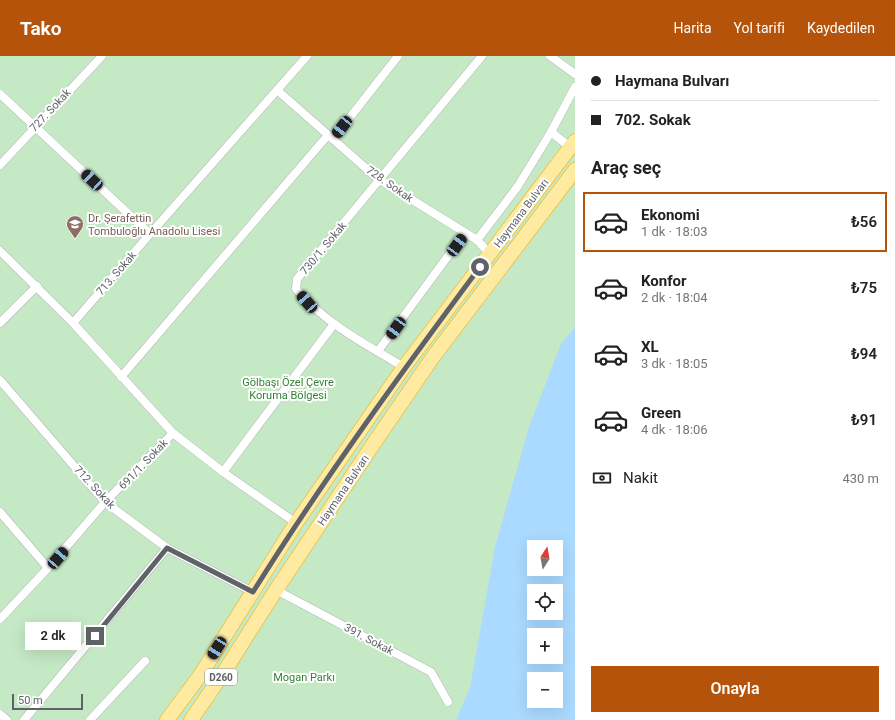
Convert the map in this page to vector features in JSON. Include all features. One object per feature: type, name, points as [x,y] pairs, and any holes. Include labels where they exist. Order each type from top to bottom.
[{"type":"highway","name":"Haymana Bulvarı","points":[[167,720],[201,674],[296,523],[404,367],[573,144]]},
{"type":"highway","name":"Haymana Bulvarı","points":[[191,720],[376,440],[433,357],[575,170]]},
{"type":"street","name":"727. Sokak","points":[[0,165],[102,56]]},
{"type":"street","name":"713. Sokak","points":[[73,323],[307,56]]},
{"type":"street","points":[[121,377],[331,137],[398,56]]},
{"type":"street","points":[[380,180],[482,56]]},
{"type":"street","points":[[550,56],[575,74]]},
{"type":"street","points":[[477,240],[518,186],[551,132],[575,87]]},
{"type":"street","name":"728. Sokak","points":[[277,90],[380,180],[477,240],[490,254]]},
{"type":"street","points":[[0,94],[150,234]]},
{"type":"street","points":[[551,132],[573,144]]},
{"type":"street","name":"730/1. Sokak","points":[[380,180],[297,279],[296,289],[307,302],[334,324],[404,367]]},
{"type":"street","points":[[378,351],[465,233]]},
{"type":"street","points":[[0,251],[73,323],[173,433],[223,472],[296,523]]},
{"type":"street","points":[[0,323],[37,286]]},
{"type":"street","points":[[223,472],[334,324]]},
{"type":"street","name":"712. Sokak","points":[[0,380],[105,502],[167,548],[253,592]]},
{"type":"street","name":"691/1. Sokak","points":[[0,618],[48,568],[105,502],[173,433]]},
{"type":"street","points":[[0,512],[48,568]]},
{"type":"street","points":[[24,720],[167,548]]},
{"type":"street","name":"391. Sokak","points":[[276,590],[431,672],[448,702]]},
{"type":"street","points":[[90,720],[145,661]]},
{"type":"street","points":[[0,714],[7,720]]},
{"type":"green space","name":"Gölbaşı Özel Çevre Koruma Bölgesi","points":[[0,56],[575,56],[575,720],[0,720]]},
{"type":"water","points":[[575,327],[575,720],[456,720],[470,688],[495,547],[529,427],[561,344]]},
{"type":"place","name":"Dr. Şerafettin Tombuloğlu Anadolu Lisesi","points":[[75,239]]},
{"type":"route","points":[[95,636],[167,548],[253,592],[296,523],[404,367],[480,267]]},
{"type":"park label","name":"Mogan Parkı","points":[[304,677]]}]
